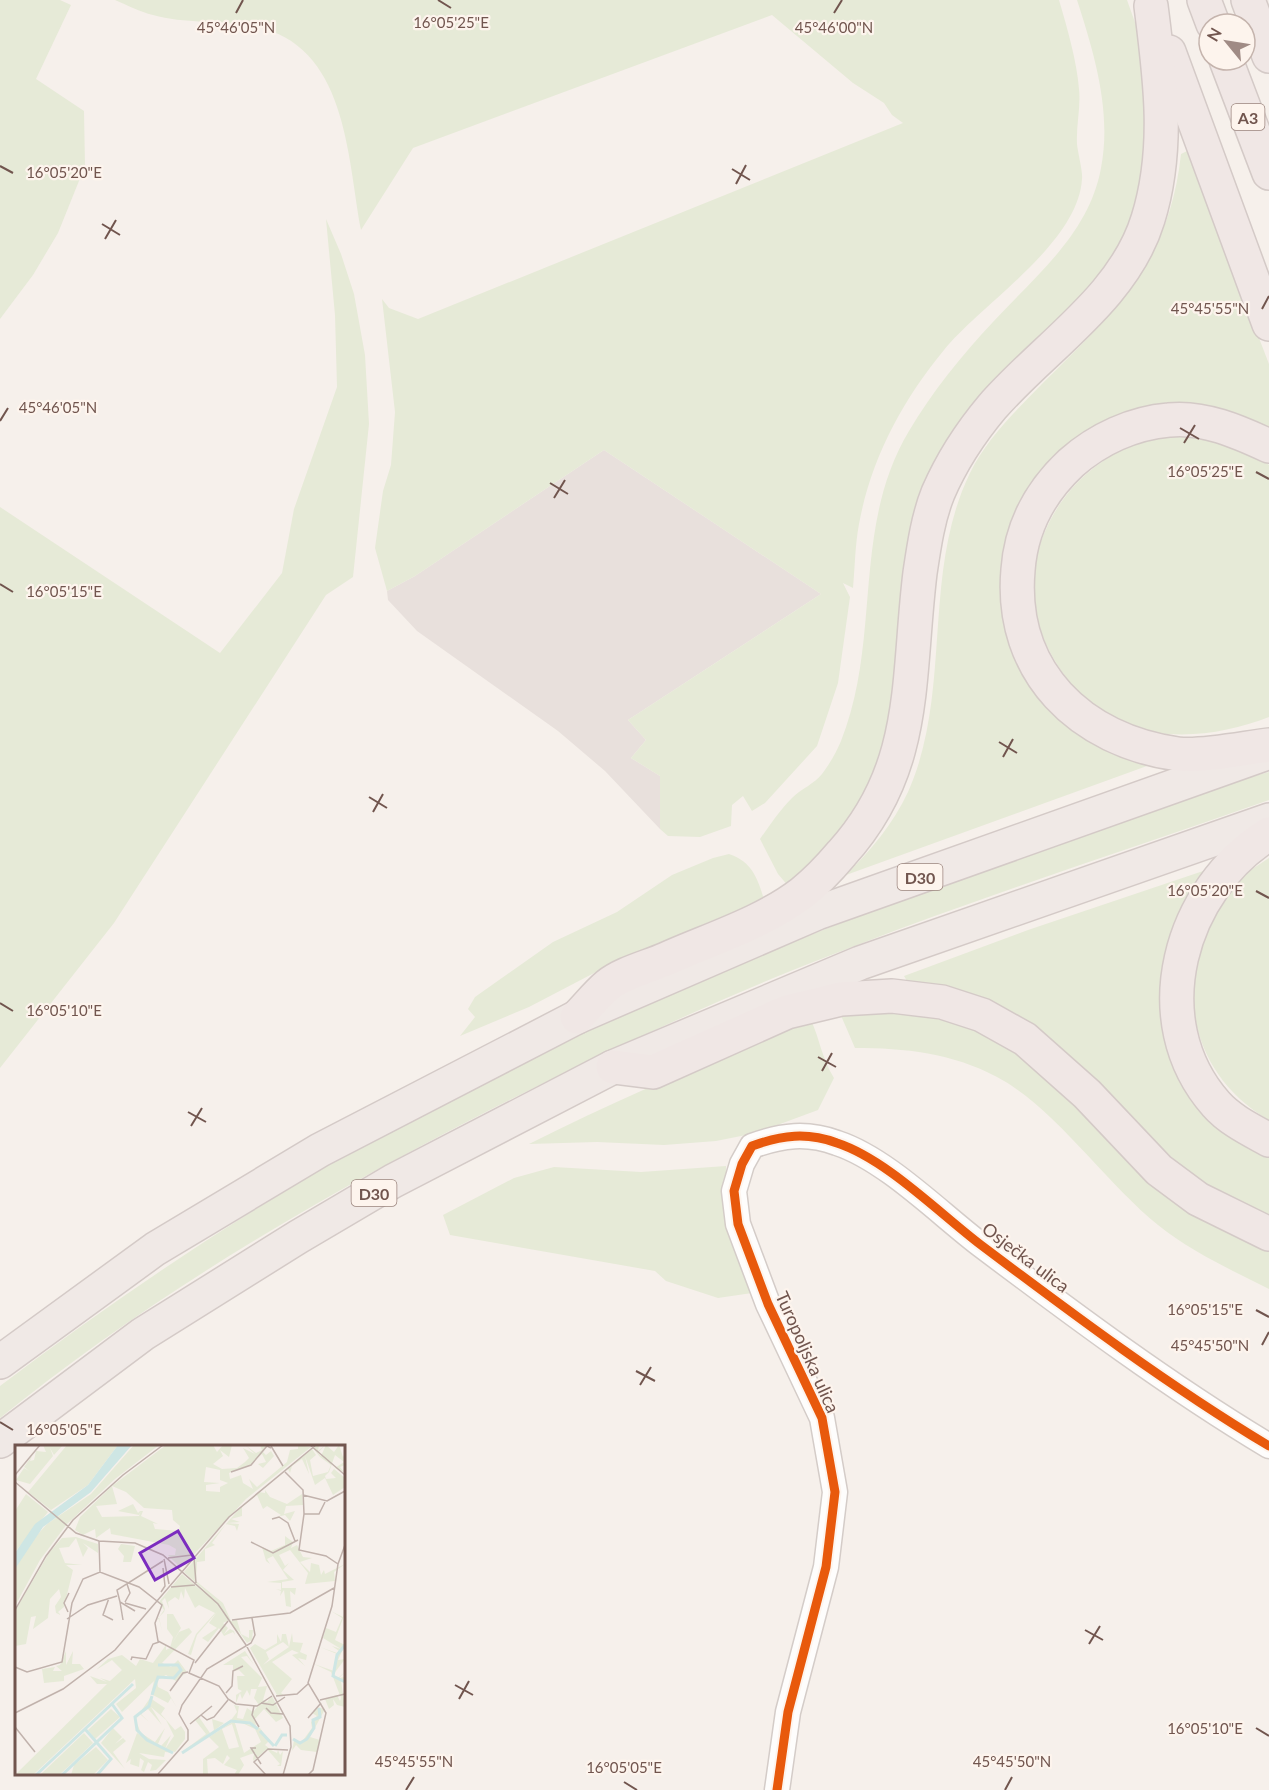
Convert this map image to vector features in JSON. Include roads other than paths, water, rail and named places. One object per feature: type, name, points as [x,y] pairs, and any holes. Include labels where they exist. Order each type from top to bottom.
[{"type":"highway","points":[[1248,0],[1269,56]]},
{"type":"highway","points":[[1150,3],[1269,324]]},
{"type":"highway","points":[[577,1017],[609,984],[755,920],[802,893],[842,853],[872,817],[893,774],[908,715],[914,625],[925,538],[938,494],[958,455],[992,408],[1092,307],[1130,259],[1148,222],[1158,181],[1163,130],[1150,3]]},
{"type":"highway","name":"A3","points":[[1231,72],[1269,173]]},
{"type":"highway","points":[[1269,446],[1208,423],[1170,419],[1137,426],[1105,438],[1055,478],[1038,504],[1022,535],[1016,593],[1019,623],[1032,660],[1047,684],[1078,714],[1119,738],[1152,749],[1182,754],[1269,745]]},
{"type":"highway","name":"D30","points":[[0,1362],[155,1250],[320,1150],[577,1017],[817,913],[1269,753]]},
{"type":"highway","name":"D30","points":[[0,1441],[143,1334],[298,1237],[393,1181],[613,1067],[860,963],[1269,820]]},
{"type":"highway","points":[[1269,834],[1246,848],[1220,877],[1197,912],[1185,941],[1177,977],[1176,1012],[1185,1050],[1193,1068],[1216,1105],[1240,1124],[1269,1140]]},
{"type":"highway","points":[[613,1067],[653,1072],[788,1012],[841,999],[892,996],[942,1002],[982,1015],[1025,1039],[1087,1094],[1159,1170],[1198,1198],[1269,1234]]},
{"type":"street","name":"Osječka ulica","points":[[752,1146],[774,1138],[814,1136],[839,1143],[863,1155],[899,1180],[1038,1288],[1218,1415],[1269,1446]]},
{"type":"street","name":"Turopoljska ulica","points":[[752,1146],[742,1164],[734,1191],[738,1224],[764,1295],[822,1419],[835,1492],[826,1567],[789,1712],[777,1790]]}]
